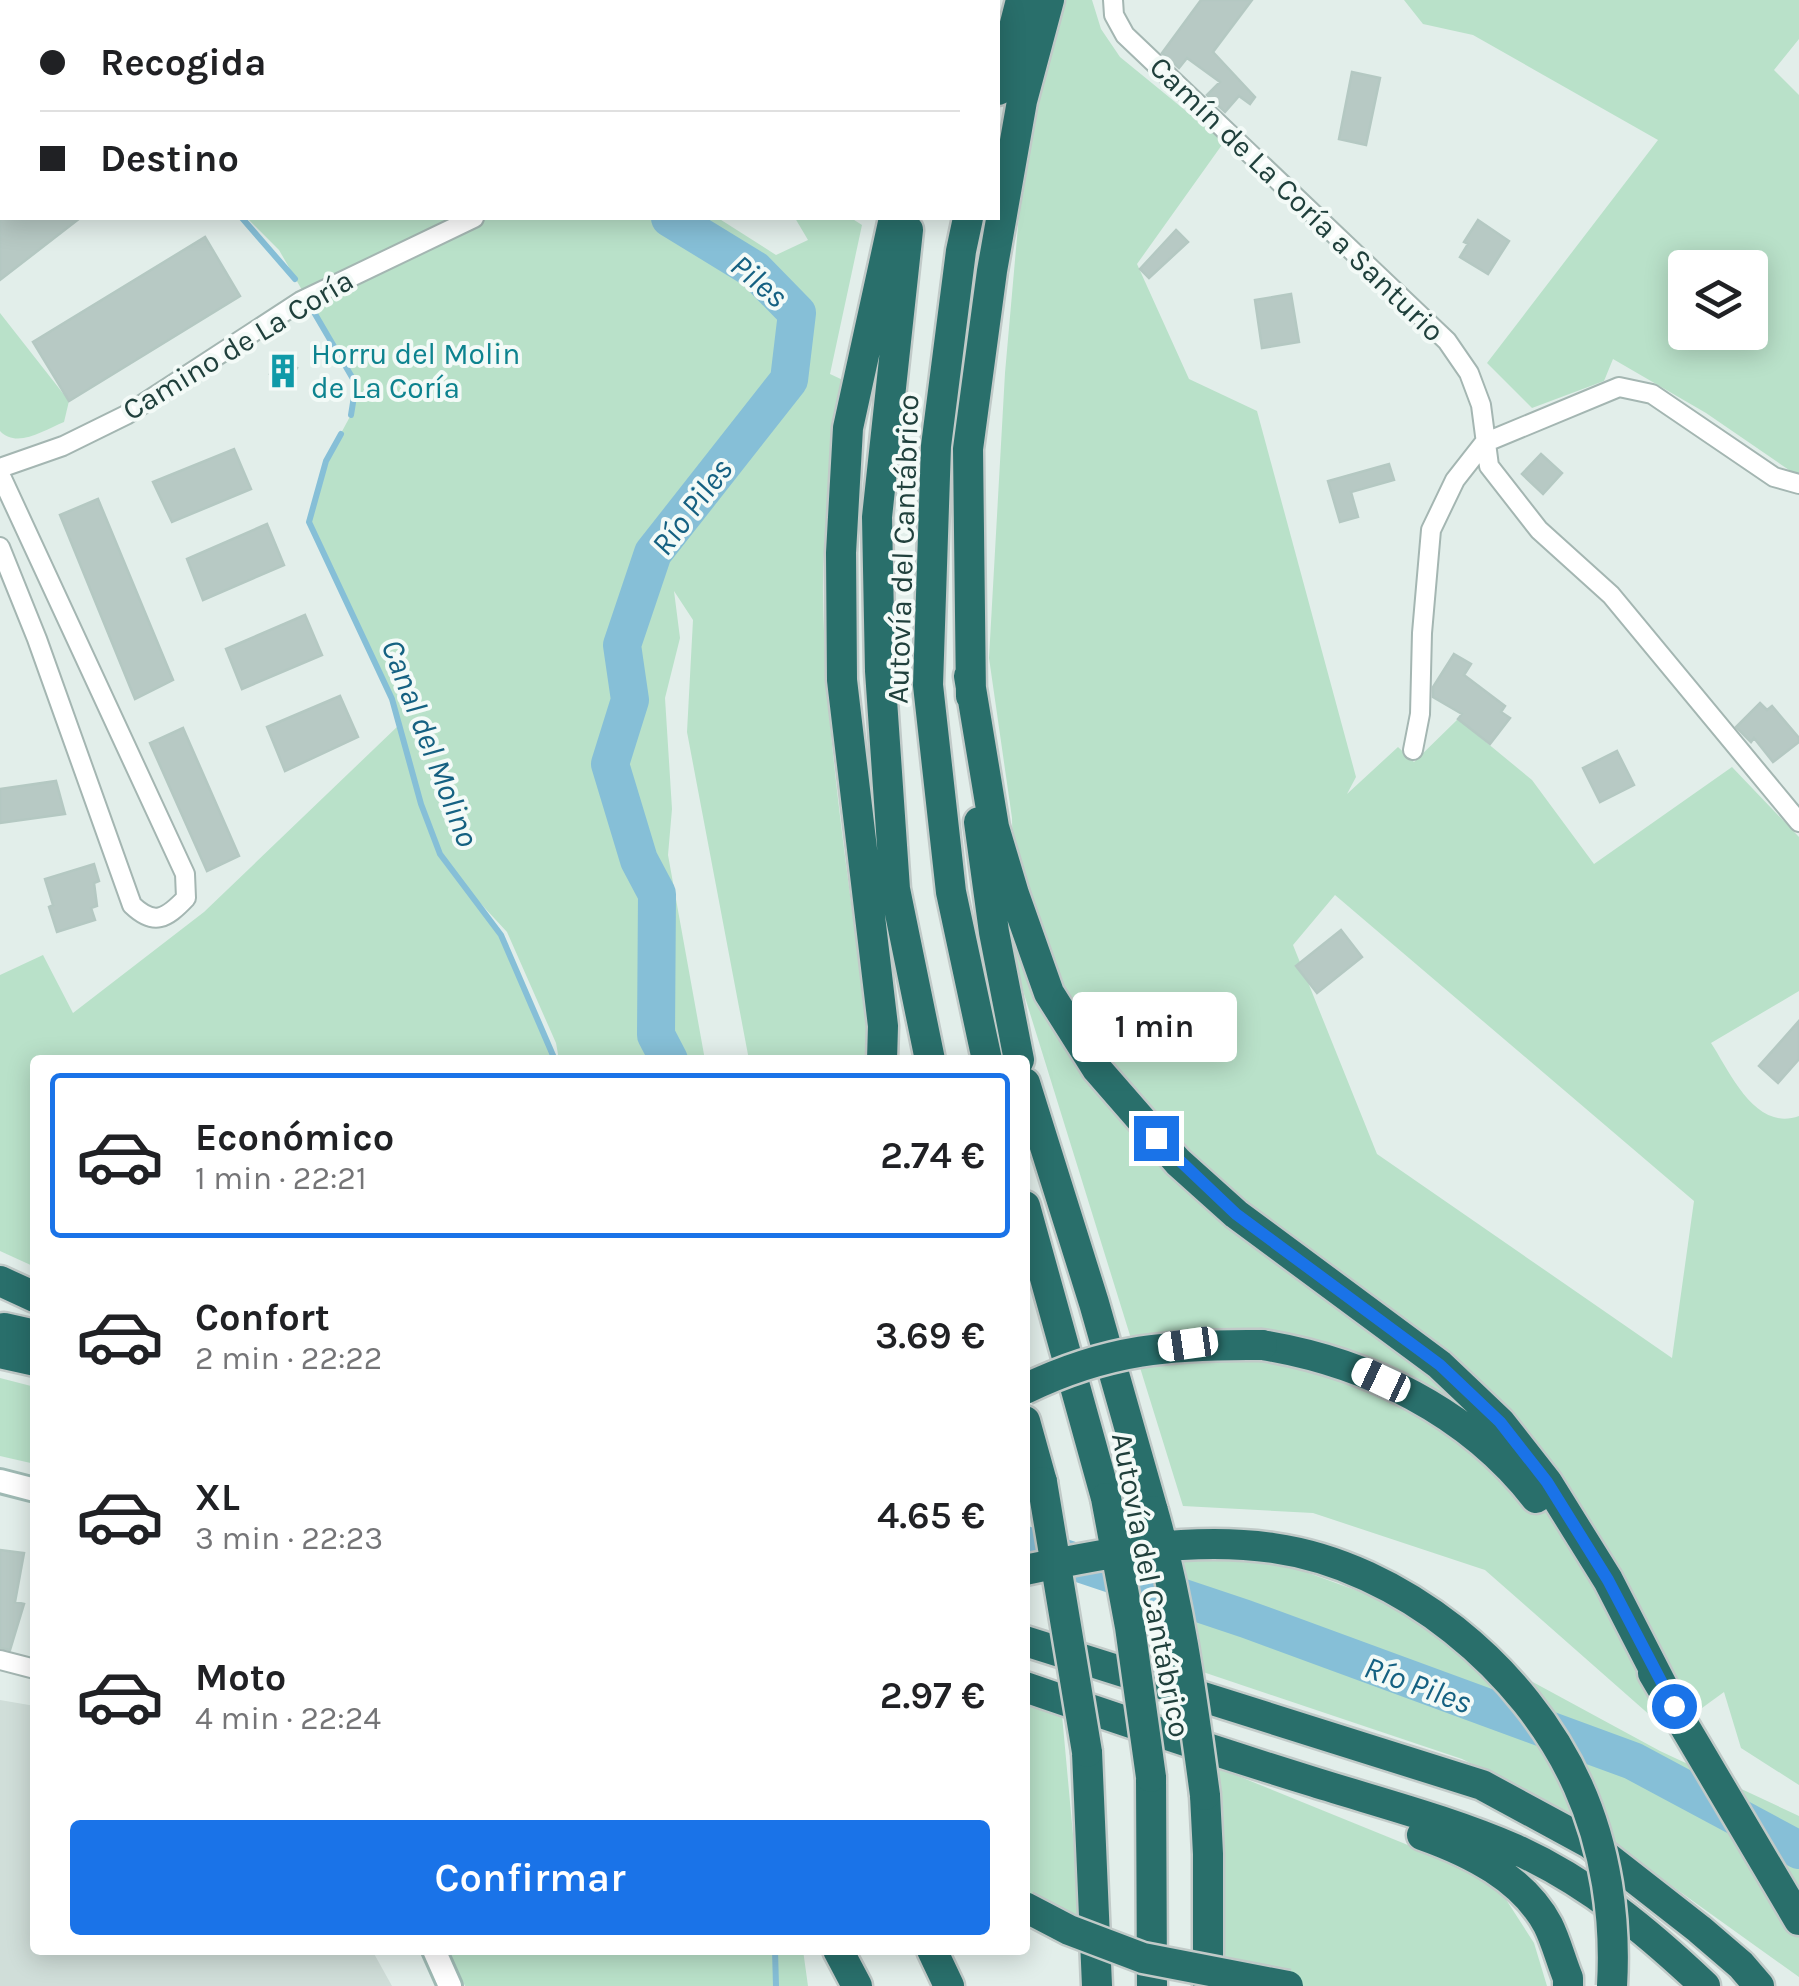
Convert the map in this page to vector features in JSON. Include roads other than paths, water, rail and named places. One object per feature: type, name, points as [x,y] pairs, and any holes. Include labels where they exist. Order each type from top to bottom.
[{"type":"highway","points":[[1000,82],[1022,0]]},
{"type":"highway","points":[[1018,1055],[980,848],[969,676],[968,449],[992,272],[1022,101],[1049,0]]},
{"type":"highway","points":[[882,1055],[883,1026],[842,680],[841,553],[848,428],[894,220]]},
{"type":"highway","name":"Autovía del Cantábrico","points":[[910,220],[877,517],[880,671],[895,889],[929,1055]]},
{"type":"highway","name":"Autovía del Cantábrico","points":[[968,220],[936,446],[928,685],[951,892],[986,1055]]},
{"type":"highway","points":[[969,676],[994,827],[1014,894],[1049,994],[1097,1069],[1178,1162],[1236,1214],[1440,1365],[1500,1422],[1547,1482],[1608,1580],[1664,1689]]},
{"type":"highway","points":[[1030,1099],[1170,1567],[1205,1795],[1208,1986]]},
{"type":"highway","name":"Autovía del Cantábrico","points":[[1030,1224],[1106,1498],[1130,1628],[1151,1777],[1152,1986]]},
{"type":"highway","points":[[0,1280],[30,1295]]},
{"type":"highway","points":[[2,1340],[30,1337]]},
{"type":"highway","points":[[2,1340],[30,1358]]},
{"type":"highway","points":[[1030,1387],[1068,1368],[1127,1352],[1188,1344],[1262,1345],[1312,1353],[1357,1368],[1406,1391],[1458,1424],[1494,1452],[1568,1538],[1664,1689],[1799,1920]]},
{"type":"highway","points":[[1030,1439],[1042,1482],[1087,1752],[1097,1986]]},
{"type":"highway","points":[[1030,1569],[1122,1550],[1218,1543],[1276,1548],[1354,1570],[1400,1594],[1456,1633],[1530,1707],[1562,1754],[1579,1788],[1604,1872],[1612,1920],[1612,1986]]},
{"type":"highway","points":[[1030,1642],[1482,1786],[1589,1844],[1699,1929],[1759,1986]]},
{"type":"highway","points":[[1030,1688],[1464,1829],[1517,1850],[1616,1908],[1661,1942],[1706,1986]]},
{"type":"highway","points":[[1181,1740],[1331,1802],[1450,1845],[1483,1862],[1515,1884],[1533,1903],[1548,1926],[1568,1986]]},
{"type":"highway","points":[[1030,1910],[1142,1958],[1288,1986]]},
{"type":"highway","points":[[934,1955],[949,1986]]},
{"type":"street","name":"Camín de La Coría a Santurio","points":[[1112,0],[1114,15],[1125,35],[1447,341],[1469,373],[1482,405],[1488,466],[1528,518],[1611,595],[1799,822]]},
{"type":"street","name":"Camino de La Coría","points":[[0,471],[126,415],[300,301],[470,220]]},
{"type":"street","points":[[1413,750],[1420,714],[1431,530],[1455,480],[1484,443],[1619,387],[1652,394],[1774,476],[1799,484]]},
{"type":"street","points":[[0,471],[184,874],[186,898],[172,913],[144,917],[132,905],[0,547]]},
{"type":"street","points":[[0,1481],[30,1489]]},
{"type":"street","points":[[0,1660],[30,1668]]},
{"type":"street","points":[[436,1955],[450,1986]]},
{"type":"waterway","name":"Canal del Molino","points":[[244,220],[295,279]]},
{"type":"waterway","name":"Río Piles","points":[[666,1055],[656,1035],[657,894],[639,860],[610,764],[630,700],[622,645],[653,553],[789,380],[797,313],[755,270],[673,220]]},
{"type":"waterway","name":"Canal del Molino","points":[[315,314],[356,384],[351,415]]},
{"type":"waterway","name":"Canal del Molino","points":[[341,434],[326,461],[309,522],[392,699],[421,804],[440,854],[501,935],[553,1055]]},
{"type":"waterway","name":"Río Piles","points":[[1030,1547],[1246,1619],[1633,1761],[1799,1850]]},
{"type":"waterway","name":"Canal del Molino","points":[[775,1955],[776,1986]]},
{"type":"place","name":"Horru del Molin de La Coría","points":[[283,371]]},
{"type":"water label","name":"Piles","points":[[759,281]]}]
